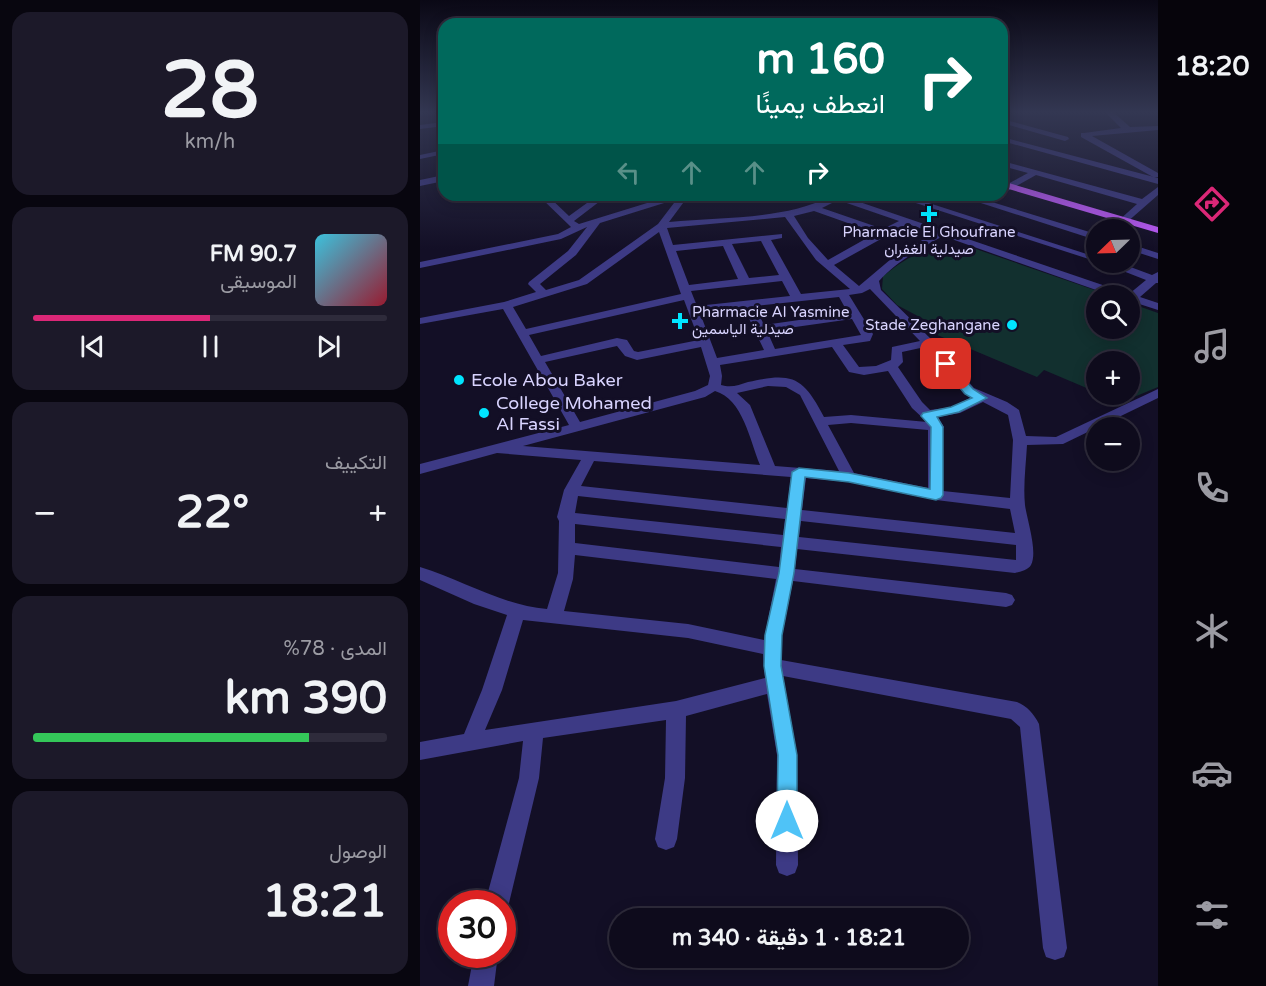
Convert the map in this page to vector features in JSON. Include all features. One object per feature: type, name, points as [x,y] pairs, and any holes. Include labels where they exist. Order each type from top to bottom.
[{"type":"main road","points":[[1008,188],[1124,219]]},
{"type":"main road","points":[[1140,224],[1158,230]]},
{"type":"street","points":[[1071,157],[1158,181]]},
{"type":"street","points":[[1125,157],[1158,175]]},
{"type":"street","points":[[1072,165],[1082,160]]},
{"type":"street","points":[[1018,167],[1027,162]]},
{"type":"street","points":[[1008,164],[1145,203]]},
{"type":"street","points":[[1054,177],[1063,171]]},
{"type":"street","points":[[1008,186],[1035,172]]},
{"type":"street","points":[[420,183],[438,179]]},
{"type":"street","points":[[1124,219],[1158,190]]},
{"type":"street","points":[[548,201],[568,221],[578,227]]},
{"type":"street","points":[[568,221],[596,201]]},
{"type":"street","points":[[420,265],[524,245],[568,233],[578,227],[662,201]]},
{"type":"street","points":[[420,321],[506,305],[583,282],[661,226],[679,201]]},
{"type":"street","points":[[661,226],[788,214],[814,208],[827,201]]},
{"type":"street","points":[[851,201],[957,238],[1069,264],[1086,261]]},
{"type":"street","points":[[914,201],[982,223],[1069,264],[1107,285]]},
{"type":"street","points":[[921,225],[957,201]]},
{"type":"street","points":[[978,201],[1086,234]]},
{"type":"street","points":[[814,208],[884,232]]},
{"type":"street","points":[[957,238],[1004,209]]},
{"type":"street","points":[[788,214],[799,232],[827,265],[847,279],[858,291]]},
{"type":"street","points":[[827,265],[907,221]]},
{"type":"street","points":[[545,294],[532,284],[572,253],[596,222]]},
{"type":"street","points":[[661,226],[706,342],[721,389],[743,405],[769,470]]},
{"type":"street","points":[[694,310],[858,291],[874,281],[886,267],[942,233]]},
{"type":"street","points":[[668,249],[779,236]]},
{"type":"street","points":[[765,237],[797,298]]},
{"type":"street","points":[[726,242],[745,282]]},
{"type":"street","points":[[1069,264],[1086,250]]},
{"type":"street","points":[[1140,250],[1158,256]]},
{"type":"street","points":[[1140,273],[1157,278]]},
{"type":"street","points":[[524,333],[686,293],[788,277]]},
{"type":"street","points":[[1140,290],[1157,278]]},
{"type":"street","points":[[565,517],[1015,567],[1024,563],[1024,540],[1017,504],[1020,440],[1014,412],[969,391],[928,343],[876,291],[874,281]]},
{"type":"street","points":[[713,362],[867,337],[842,293]]},
{"type":"street","points":[[1140,301],[1158,307]]},
{"type":"street","points":[[748,303],[771,353]]},
{"type":"street","points":[[506,305],[576,426]]},
{"type":"street","points":[[758,329],[855,315]]},
{"type":"street","points":[[539,360],[617,342],[623,343],[629,353],[637,356],[706,342]]},
{"type":"street","points":[[835,343],[857,370],[864,371],[891,366],[898,359],[896,350],[928,343]]},
{"type":"street","points":[[891,366],[917,405],[935,422],[937,427],[936,495]]},
{"type":"street","points":[[420,469],[700,394],[780,381],[795,384],[805,393],[849,477]]},
{"type":"street","points":[[1020,440],[1058,441],[1158,393]]},
{"type":"street","points":[[927,416],[955,410],[981,398]]},
{"type":"street","points":[[820,421],[851,419],[937,427]]},
{"type":"street","points":[[493,448],[589,458],[849,477],[936,495],[1017,504]]},
{"type":"street","points":[[553,618],[565,582],[567,548],[565,517],[571,490],[579,472],[589,458]]},
{"type":"street","points":[[787,865],[787,755],[773,666],[774,635],[791,542],[799,472]]},
{"type":"street","points":[[571,490],[1024,540]]},
{"type":"street","points":[[567,548],[1006,600]]},
{"type":"street","points":[[420,573],[517,612],[553,618],[688,631],[773,666],[1017,711],[1029,724],[1055,948]]},
{"type":"street","points":[[470,742],[492,690],[517,612]]},
{"type":"street","points":[[420,752],[534,730],[676,710],[773,666]]},
{"type":"street","points":[[666,839],[675,778],[676,710]]},
{"type":"street","points":[[500,890],[529,778],[534,730]]},
{"type":"street","points":[[481,986],[484,968]]},
{"type":"green space","name":"Stade Zeghangane","points":[[970,247],[1086,287],[1086,339],[1140,339],[1140,307],[1158,313],[1158,387],[1140,394],[1140,351],[1086,351],[1086,388],[1044,370],[1037,377],[923,329],[929,322],[897,305],[882,289],[883,276],[910,258],[921,253]]},
{"type":"place","name":"Pharmacie El Ghoufrane صيدلية الغفران","points":[[929,214]]},
{"type":"place","name":"Pharmacie Al Yasmine صيدلية الياسمين","points":[[680,321]]},
{"type":"place","name":"Stade Zeghangane","points":[[1012,325]]},
{"type":"place","name":"Ecole Abou Baker","points":[[459,380]]},
{"type":"place","name":"College Mohamed Al Fassi","points":[[484,413]]},
{"type":"route","points":[[787,821],[787,755],[772,666],[774,635],[783,595],[799,472],[849,477],[936,495],[937,427],[935,422],[927,416],[955,410],[981,398],[969,391],[946,364]]}]
